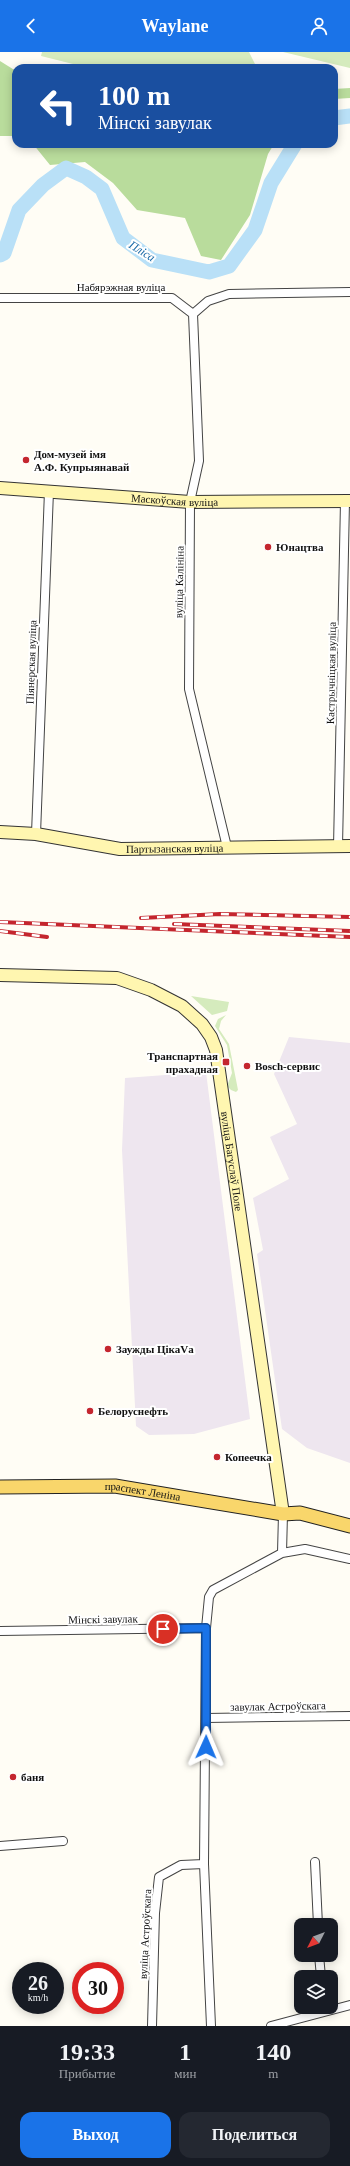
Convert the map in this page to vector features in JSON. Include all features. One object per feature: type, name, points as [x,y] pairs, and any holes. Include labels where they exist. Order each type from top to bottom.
[{"type":"main road","name":"Маскоўская вуліца","points":[[0,488],[190,502],[348,501]]},
{"type":"main road","name":"Партызанская вуліца","points":[[0,832],[36,834],[120,849],[344,847]]},
{"type":"main road","name":"вуліца Багуслаў Поле","points":[[0,975],[117,978],[151,990],[182,1006],[202,1024],[212,1037],[216,1050],[283,1514]]},
{"type":"main road","name":"праспект Леніна","points":[[0,1487],[115,1486],[283,1514],[296,1520],[350,1532]]},
{"type":"main road","name":"праспект Леніна","points":[[283,1514],[300,1512],[350,1526]]},
{"type":"street","points":[[193,314],[208,301],[229,294],[350,292]]},
{"type":"street","name":"Набярэжная вуліца","points":[[0,298],[172,298],[193,314]]},
{"type":"street","name":"вуліца Калініна","points":[[193,314],[199,461],[190,502],[189,689],[227,847]]},
{"type":"street","name":"Піянерская вуліца","points":[[36,834],[49,491]]},
{"type":"street","name":"Кастрычніцкая вуліца","points":[[344,847],[348,501]]},
{"type":"street","points":[[282,1553],[283,1514]]},
{"type":"street","points":[[211,2026],[204,1864],[206,1628],[209,1597],[213,1590],[282,1553],[305,1549],[350,1559]]},
{"type":"street","name":"Мінскі завулак","points":[[0,1631],[206,1628]]},
{"type":"street","name":"завулак Астроўскага","points":[[206,1718],[350,1716]]},
{"type":"street","points":[[0,1846],[63,1841]]},
{"type":"street","points":[[314,1862],[318,1918]]},
{"type":"street","name":"вуліца Астроўскага","points":[[152,2026],[155,1913],[159,1876],[181,1865],[204,1864]]},
{"type":"street","points":[[338,2007],[350,2005]]},
{"type":"street","points":[[271,2026],[307,2014]]},
{"type":"shaded area","points":[[289,1037],[350,1043],[350,1463],[307,1448],[282,1429],[257,1254],[263,1250],[253,1198],[289,1179],[270,1137],[297,1124],[274,1074]]},
{"type":"shaded area","points":[[206,1072],[250,1419],[194,1434],[149,1435],[136,1426],[122,1150],[125,1078]]},
{"type":"green space","points":[[42,52],[249,52],[255,64],[73,64],[41,56]]},
{"type":"green space","points":[[283,52],[350,52],[350,68]]},
{"type":"green space","points":[[0,61],[12,68],[12,136],[0,136]]},
{"type":"green space","points":[[350,88],[350,98],[338,99],[338,89]]},
{"type":"green space","points":[[36,148],[272,148],[268,154],[250,215],[221,260],[201,256],[185,218],[137,210],[113,183],[85,162],[50,165]]},
{"type":"green space","points":[[191,996],[229,1002],[227,1011],[212,1015]]},
{"type":"green space","points":[[226,1015],[221,1021],[219,1029],[229,1044],[238,1090],[236,1092],[227,1086],[232,1073],[227,1045],[215,1026],[218,1019]]},
{"type":"waterway","name":"Пліса","points":[[338,118],[350,116]]},
{"type":"waterway","name":"Пліса","points":[[0,255],[4,253],[19,210],[43,185],[66,168],[86,177],[102,189],[123,238],[152,260],[209,272],[229,266],[255,230],[271,183],[293,148]]},
{"type":"railway","points":[[141,918],[220,914],[350,917]]},
{"type":"railway","points":[[0,922],[350,937]]},
{"type":"railway","points":[[174,924],[350,931]]},
{"type":"railway","points":[[0,931],[47,937]]},
{"type":"place","name":"Дом-музей імя А.Ф. Купрыянавай","points":[[26,460]]},
{"type":"place","name":"Юнацтва","points":[[268,547]]},
{"type":"place","name":"Транспартная прахадная","points":[[226,1062]]},
{"type":"place","name":"Bosch-сервис","points":[[247,1066]]},
{"type":"place","name":"Заужды ЦікаVа","points":[[108,1349]]},
{"type":"place","name":"Белоруснефть","points":[[90,1411]]},
{"type":"place","name":"Копеечка","points":[[217,1457]]},
{"type":"place","name":"баня","points":[[13,1777]]},
{"type":"route","points":[[163,1629],[206,1628],[206,1747]]}]
